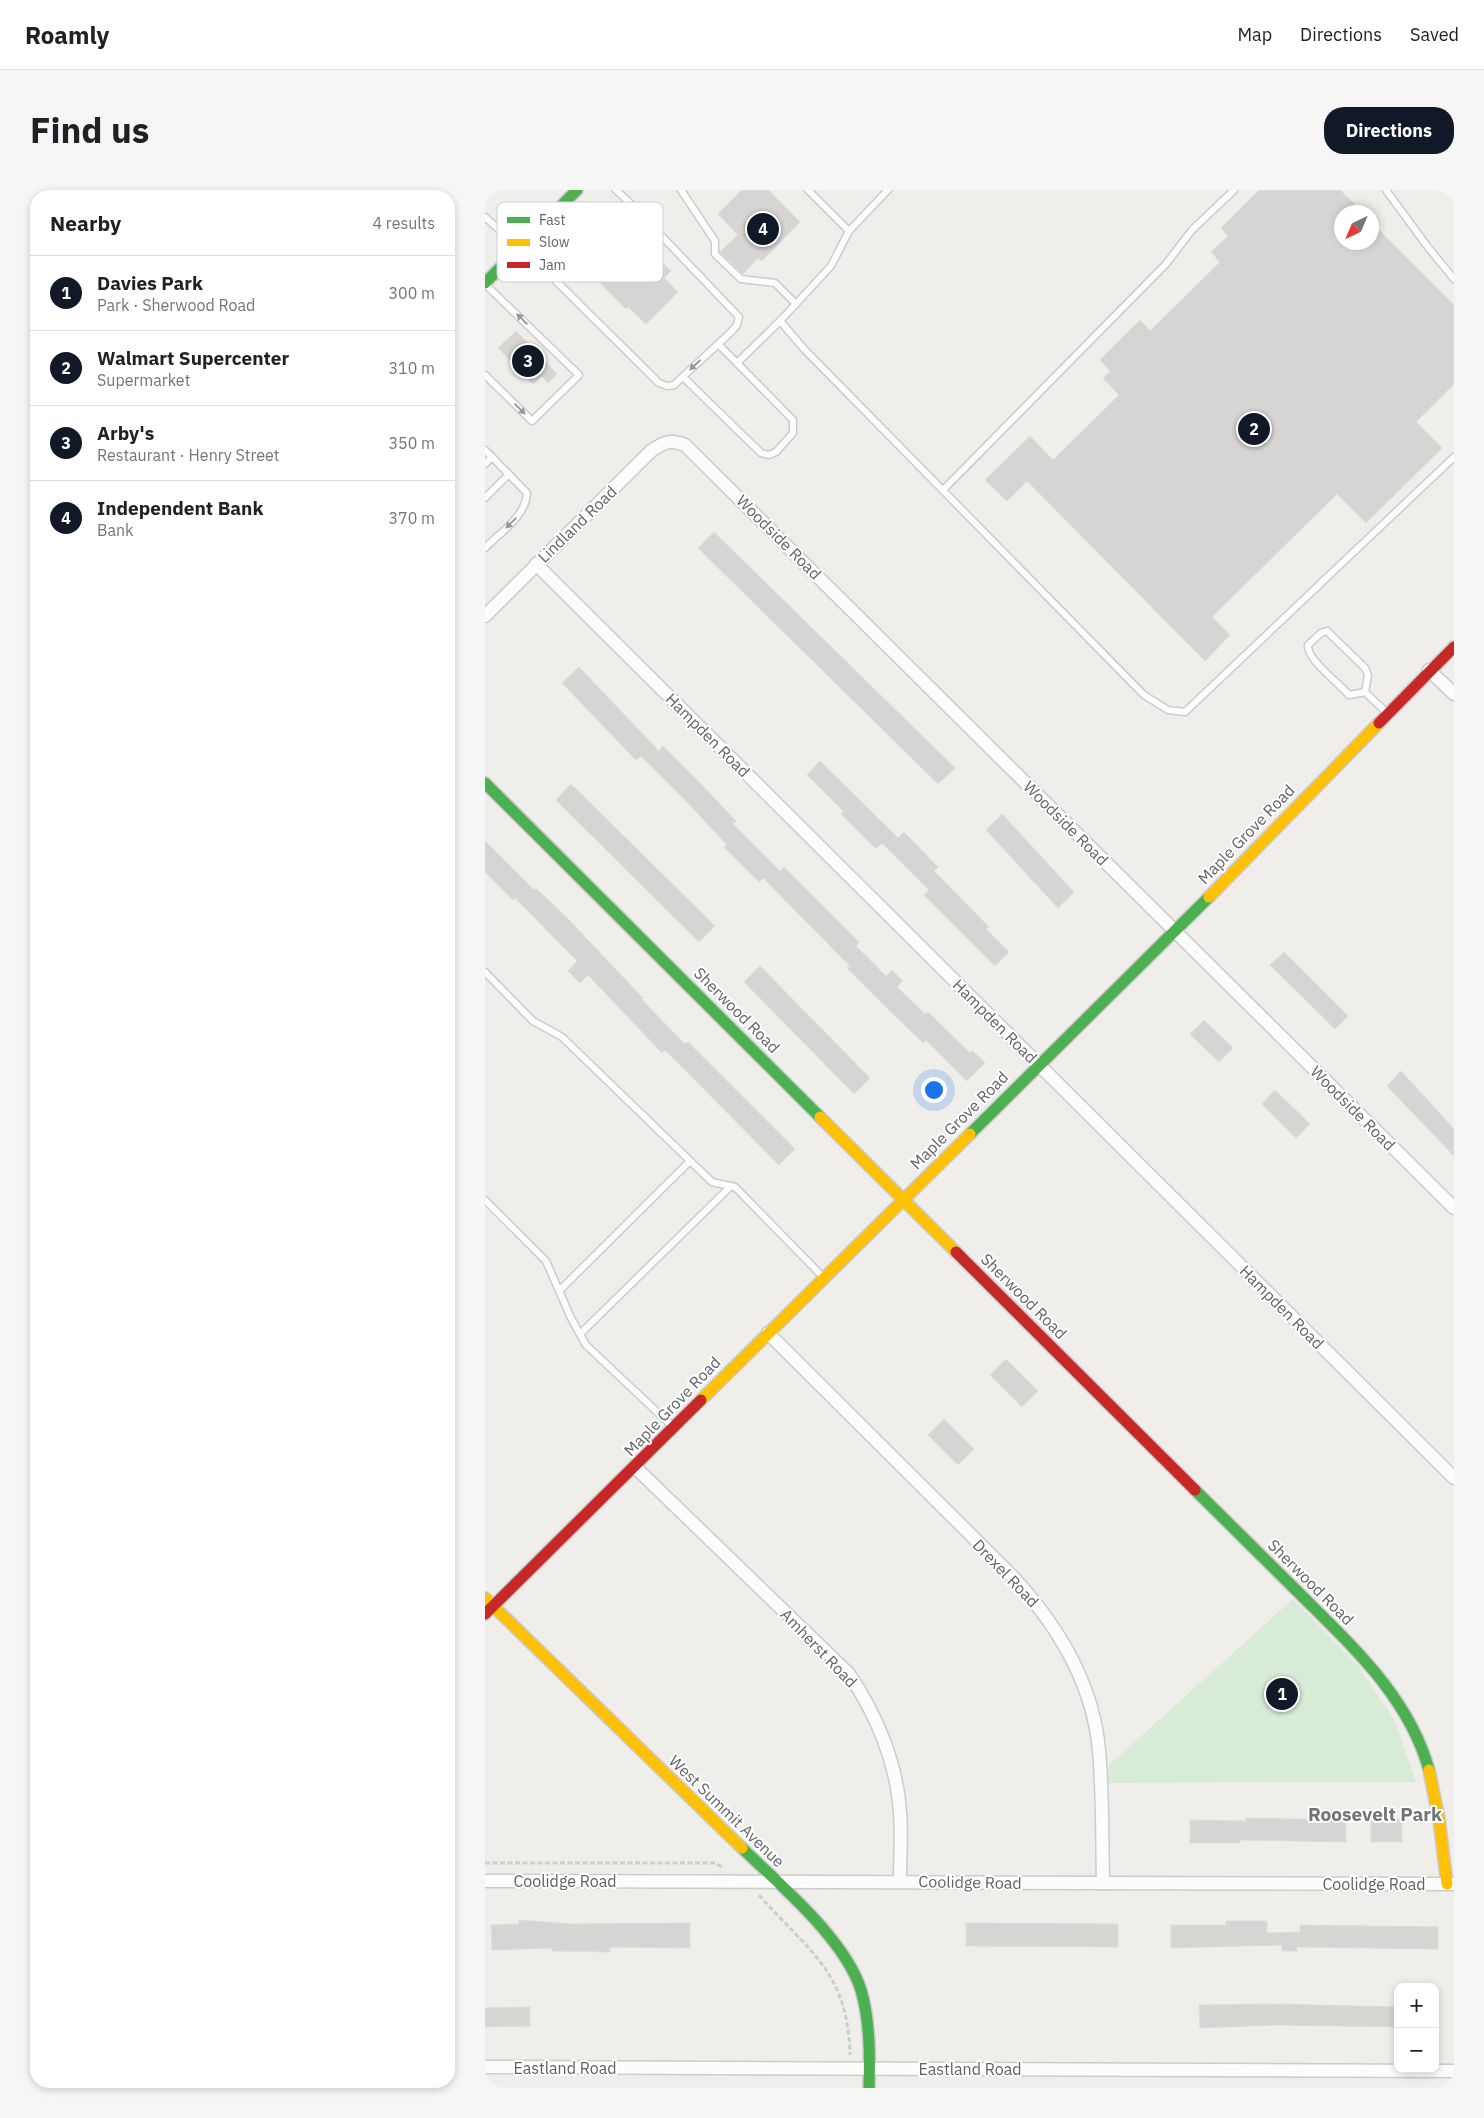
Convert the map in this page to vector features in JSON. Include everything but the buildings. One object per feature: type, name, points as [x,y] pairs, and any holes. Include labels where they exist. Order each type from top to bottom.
[{"type":"street","points":[[565,202],[577,190]]},
{"type":"street","points":[[485,283],[497,271]]},
{"type":"street","name":"Lindland Road","points":[[485,616],[651,451],[664,442],[675,441]]},
{"type":"street","name":"Woodside Road","points":[[675,441],[693,451],[1454,1208]]},
{"type":"street","name":"Hampden Road","points":[[536,564],[1454,1478]]},
{"type":"street","name":"Maple Grove Road","points":[[488,1605],[635,1467],[672,1426],[1175,932],[1429,670],[1454,647]]},
{"type":"street","points":[[1429,670],[1454,694]]},
{"type":"street","name":"Sherwood Road","points":[[485,783],[1366,1660],[1386,1683],[1403,1709],[1426,1756],[1439,1808],[1451,1884]]},
{"type":"street","name":"Drexel Road","points":[[768,1333],[1014,1578],[1047,1617],[1063,1641],[1075,1663],[1086,1693],[1099,1748],[1103,1883]]},
{"type":"street","name":"Amherst Road","points":[[635,1467],[849,1674],[878,1727],[891,1762],[900,1811],[900,1881]]},
{"type":"street","name":"West Summit Avenue","points":[[488,1605],[804,1908],[827,1935],[856,1977],[865,2006],[870,2069],[869,2088]]},
{"type":"street","name":"Coolidge Road","points":[[485,1881],[1451,1884]]},
{"type":"street","name":"Eastland Road","points":[[485,2067],[1454,2071]]},
{"type":"lane","points":[[616,190],[629,202]]},
{"type":"lane","points":[[681,190],[715,241],[715,254],[741,279],[775,283],[796,304]]},
{"type":"lane","points":[[808,190],[849,230]]},
{"type":"lane","points":[[737,363],[780,321],[831,266],[849,230],[888,190]]},
{"type":"lane","points":[[943,490],[1166,264],[1192,230],[1234,190]]},
{"type":"lane","points":[[1386,190],[1427,246],[1454,278]]},
{"type":"lane","points":[[485,217],[497,227]]},
{"type":"lane","points":[[557,282],[659,383],[667,386],[674,385],[737,325],[739,317],[663,237]]},
{"type":"lane","points":[[485,283],[579,375],[532,421],[485,375]]},
{"type":"lane","points":[[780,321],[805,350],[1144,695],[1169,710],[1185,712],[1454,457]]},
{"type":"lane","points":[[683,377],[761,453],[769,456],[775,452],[793,434],[793,420],[718,344]]},
{"type":"lane","points":[[485,450],[527,493],[527,501],[522,511],[485,548]]},
{"type":"lane","points":[[485,464],[492,457]]},
{"type":"lane","points":[[485,498],[509,474]]},
{"type":"lane","points":[[1327,631],[1365,668],[1367,675],[1365,692],[1349,695],[1314,660],[1309,653],[1308,645],[1321,633],[1327,631]]},
{"type":"lane","points":[[1365,692],[1387,713]]},
{"type":"lane","points":[[485,972],[533,1021],[562,1037],[712,1182],[735,1187],[824,1278]]},
{"type":"lane","points":[[560,1290],[690,1161]]},
{"type":"lane","points":[[580,1334],[731,1186]]},
{"type":"lane","points":[[485,1200],[546,1261],[587,1345],[672,1426]]},
{"type":"path","points":[[485,1863],[715,1863],[759,1895],[809,1946],[831,1976],[845,2006],[850,2040],[851,2069]]},
{"type":"green space","points":[[1293,1599],[1359,1667],[1395,1721],[1416,1782],[1108,1783],[1109,1765]]},
{"type":"traffic: fast","points":[[565,202],[577,190]]},
{"type":"traffic: fast","points":[[485,283],[497,271]]},
{"type":"traffic: fast","points":[[485,783],[820,1117]]},
{"type":"traffic: fast","points":[[970,1134],[1209,897]]},
{"type":"traffic: fast","points":[[1195,1490],[1339,1633],[1377,1674],[1408,1719],[1420,1744],[1429,1770]]},
{"type":"traffic: fast","points":[[742,1848],[810,1914],[826,1932],[853,1971],[861,1990],[868,2026],[869,2088]]},
{"type":"traffic: slow","points":[[1209,897],[1379,723]]},
{"type":"traffic: slow","points":[[820,1117],[956,1252]]},
{"type":"traffic: slow","points":[[701,1400],[970,1134]]},
{"type":"traffic: slow","points":[[485,1598],[742,1848]]},
{"type":"traffic: slow","points":[[1429,1770],[1439,1819],[1447,1884]]},
{"type":"traffic: jam","points":[[1379,723],[1454,647]]},
{"type":"traffic: jam","points":[[956,1252],[1195,1490]]},
{"type":"traffic: jam","points":[[485,1614],[701,1400]]},
{"type":"place","name":"Independent Bank","points":[[763,229]]},
{"type":"place","name":"Arby's","points":[[528,361]]},
{"type":"place","name":"Walmart Supercenter","points":[[1254,429]]},
{"type":"place","name":"Davies Park","points":[[1282,1694]]},
{"type":"district","name":"Roosevelt Park","points":[[1375,1814]]}]
